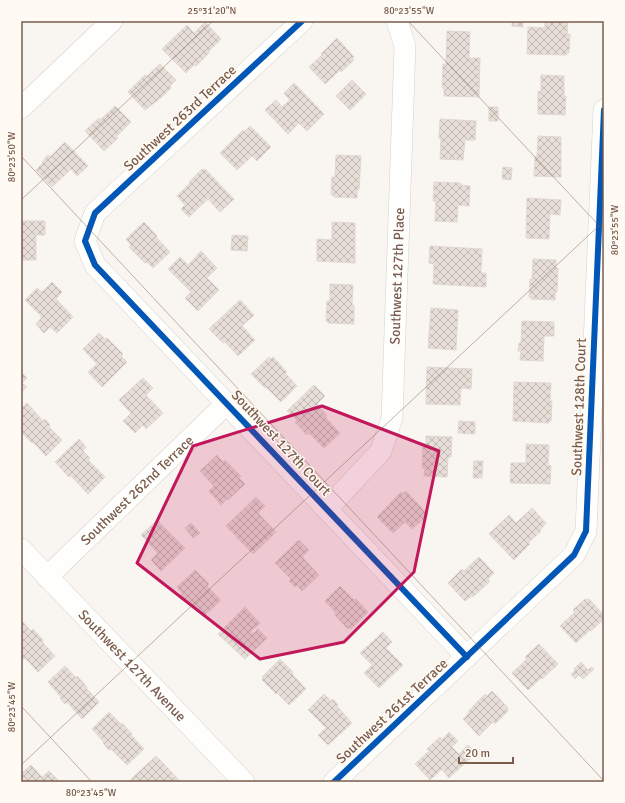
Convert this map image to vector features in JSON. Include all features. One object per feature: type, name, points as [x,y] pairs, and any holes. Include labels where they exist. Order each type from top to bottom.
[{"type":"street","points":[[21,108],[112,21]]},
{"type":"street","name":"Southwest 263rd Terrace","points":[[85,241],[95,213],[302,21]]},
{"type":"street","name":"Southwest 127th Place","points":[[327,509],[381,451],[392,418],[405,46],[397,21]]},
{"type":"street","name":"Southwest 128th Court","points":[[467,657],[574,555],[586,531],[604,110]]},
{"type":"street","name":"Southwest 127th Court","points":[[85,241],[95,265],[467,657]]},
{"type":"street","name":"Southwest 262nd Terrace","points":[[47,577],[227,403]]},
{"type":"street","name":"Southwest 127th Avenue","points":[[21,549],[244,782]]},
{"type":"street","name":"Southwest 261st Terrace","points":[[334,782],[467,657]]},
{"type":"highlighted area","points":[[322,406],[439,451],[414,572],[344,642],[260,659],[137,563],[193,446]]},
{"type":"building","points":[[512,21],[523,21],[523,27],[512,26]]},
{"type":"building","points":[[545,21],[568,21],[567,34],[570,34],[569,53],[566,55],[527,54],[528,27],[545,28]]},
{"type":"building","points":[[205,22],[221,39],[196,66],[194,65],[186,73],[162,49],[187,25],[194,33]]},
{"type":"building","points":[[447,31],[470,32],[469,58],[480,58],[479,97],[444,96],[444,88],[442,88],[443,64],[446,64]]},
{"type":"building","points":[[337,38],[354,57],[352,58],[354,60],[341,72],[340,70],[325,84],[309,67]]},
{"type":"building","points":[[160,64],[176,80],[163,96],[145,110],[128,92],[145,75],[147,76]]},
{"type":"building","points":[[541,75],[564,76],[564,96],[566,96],[565,115],[538,114],[538,91],[541,92]]},
{"type":"building","points":[[352,80],[366,94],[350,110],[336,96]]},
{"type":"building","points":[[294,83],[324,114],[307,131],[299,123],[288,134],[265,110],[276,100],[282,107],[290,100],[284,93]]},
{"type":"building","points":[[115,106],[131,122],[116,137],[118,138],[104,151],[85,131]]},
{"type":"building","points":[[489,107],[498,107],[498,121],[489,121]]},
{"type":"building","points":[[440,119],[476,121],[475,140],[465,140],[463,160],[440,159]]},
{"type":"building","points":[[250,126],[271,147],[257,161],[252,156],[237,170],[220,153],[243,130],[244,132]]},
{"type":"building","points":[[538,136],[561,137],[561,177],[534,176]]},
{"type":"building","points":[[65,142],[88,166],[77,176],[71,169],[52,187],[36,170],[48,155],[50,157]]},
{"type":"building","points":[[336,155],[361,156],[359,190],[357,190],[357,198],[334,197],[334,195],[331,195],[332,177],[335,177]]},
{"type":"building","points":[[503,167],[512,168],[511,180],[502,179]]},
{"type":"building","points":[[202,169],[205,169],[234,199],[220,212],[208,199],[189,217],[181,209],[185,205],[177,196]]},
{"type":"building","points":[[434,182],[461,183],[461,185],[470,186],[469,206],[458,205],[457,222],[435,221],[436,201],[433,201]]},
{"type":"building","points":[[527,198],[561,200],[560,215],[550,214],[549,239],[526,238]]},
{"type":"building","points":[[21,221],[45,221],[45,235],[36,235],[36,260],[21,260]]},
{"type":"building","points":[[144,222],[170,252],[153,268],[147,262],[145,263],[129,247],[131,245],[126,239]]},
{"type":"building","points":[[332,222],[355,223],[355,263],[317,261],[317,239],[332,240]]},
{"type":"building","points":[[232,235],[248,236],[247,251],[231,250]]},
{"type":"building","points":[[430,246],[482,249],[481,273],[486,273],[486,287],[433,284],[434,264],[429,263]]},
{"type":"building","points":[[201,251],[217,268],[207,278],[219,290],[198,311],[185,298],[191,292],[168,269],[180,257],[188,265]]},
{"type":"building","points":[[533,259],[556,260],[556,268],[558,268],[557,292],[555,292],[555,300],[531,299],[531,297],[529,297]]},
{"type":"building","points":[[52,282],[62,292],[56,299],[73,317],[57,333],[50,327],[44,333],[36,324],[42,317],[25,300],[37,288],[42,292]]},
{"type":"building","points":[[330,284],[353,285],[352,305],[354,305],[354,324],[328,323],[328,321],[326,321],[327,301],[330,301]]},
{"type":"building","points":[[240,300],[254,315],[242,326],[255,340],[238,356],[225,342],[223,343],[209,329]]},
{"type":"building","points":[[431,308],[458,310],[456,350],[428,348]]},
{"type":"building","points":[[522,321],[554,322],[554,336],[544,336],[543,361],[520,360],[521,351],[518,351],[519,343],[521,343]]},
{"type":"building","points":[[99,333],[105,339],[107,338],[123,354],[121,356],[127,362],[102,387],[88,372],[97,364],[83,349]]},
{"type":"building","points":[[269,357],[271,359],[273,357],[287,372],[285,373],[297,386],[281,402],[251,374]]},
{"type":"building","points":[[427,367],[472,369],[471,389],[461,388],[460,405],[426,404]]},
{"type":"building","points":[[21,372],[27,378],[22,383],[27,387],[21,392]]},
{"type":"building","points":[[143,378],[153,388],[146,395],[163,413],[146,429],[143,425],[135,433],[123,421],[131,413],[119,400]]},
{"type":"building","points":[[514,382],[551,383],[551,421],[549,421],[549,423],[513,421]]},
{"type":"building","points":[[314,385],[325,396],[317,404],[327,416],[325,417],[340,433],[324,448],[309,433],[307,435],[295,422],[297,420],[287,411]]},
{"type":"building","points":[[27,403],[43,421],[45,419],[50,425],[49,427],[62,440],[46,456],[21,432],[21,409]]},
{"type":"building","points":[[459,421],[475,422],[475,434],[458,433]]},
{"type":"building","points":[[426,436],[452,437],[451,457],[448,457],[447,477],[424,476],[425,468],[422,468],[423,444],[426,444]]},
{"type":"building","points":[[79,439],[86,447],[83,451],[90,458],[88,460],[105,477],[88,494],[55,462]]},
{"type":"building","points":[[526,444],[549,445],[548,465],[551,466],[550,484],[510,483],[511,463],[526,463]]},
{"type":"building","points":[[217,455],[223,462],[225,460],[241,476],[239,478],[245,484],[221,505],[209,491],[214,486],[200,471]]},
{"type":"building","points":[[474,461],[483,461],[482,478],[473,478]]},
{"type":"building","points":[[406,491],[428,515],[412,529],[405,522],[393,533],[377,517],[401,492],[402,494]]},
{"type":"building","points":[[256,497],[265,506],[258,513],[276,532],[253,554],[226,526]]},
{"type":"building","points":[[532,508],[546,523],[540,530],[541,531],[528,543],[530,544],[514,560],[489,534],[509,515],[516,523]]},
{"type":"building","points":[[157,520],[185,548],[161,571],[151,560],[158,553],[141,535]]},
{"type":"building","points":[[191,523],[200,533],[193,538],[185,528]]},
{"type":"building","points":[[299,540],[309,550],[302,557],[319,575],[302,591],[297,585],[295,587],[289,581],[291,579],[275,563]]},
{"type":"building","points":[[479,557],[494,573],[488,579],[490,581],[473,597],[472,596],[465,601],[448,583],[462,569],[464,571]]},
{"type":"building","points":[[195,570],[209,584],[207,586],[221,600],[204,616],[199,610],[197,612],[181,595],[182,593],[177,587]]},
{"type":"building","points":[[340,586],[354,600],[356,599],[368,612],[351,629],[349,627],[348,629],[335,615],[336,613],[325,601]]},
{"type":"building","points":[[585,599],[589,599],[604,615],[604,619],[576,643],[560,626],[575,612],[573,610]]},
{"type":"building","points":[[245,607],[260,623],[250,632],[253,634],[258,629],[267,638],[245,659],[218,634]]},
{"type":"building","points":[[21,620],[31,631],[33,629],[43,640],[42,642],[55,656],[38,672],[25,658],[23,660],[21,658]]},
{"type":"building","points":[[383,632],[392,642],[386,648],[403,665],[379,688],[364,673],[372,665],[360,653]]},
{"type":"building","points":[[539,644],[558,664],[528,690],[512,673],[527,659],[525,657]]},
{"type":"building","points":[[280,659],[293,672],[292,674],[306,689],[289,705],[262,680],[262,677]]},
{"type":"building","points":[[581,662],[588,670],[591,667],[594,669],[583,679],[579,675],[575,679],[571,674]]},
{"type":"building","points":[[65,666],[76,678],[77,676],[99,702],[82,719],[67,702],[65,704],[48,682]]},
{"type":"building","points":[[492,691],[508,708],[508,711],[495,724],[493,722],[479,736],[463,719],[485,694],[487,696]]},
{"type":"building","points":[[324,694],[331,701],[333,699],[338,705],[337,706],[352,723],[328,745],[318,735],[326,728],[308,710]]},
{"type":"building","points":[[109,712],[121,724],[122,723],[144,749],[127,765],[111,749],[109,750],[92,729]]},
{"type":"building","points":[[449,732],[458,741],[452,747],[459,754],[468,745],[476,753],[449,778],[442,769],[430,780],[415,764],[429,751],[427,749],[440,737],[442,740]]},
{"type":"building","points":[[156,756],[181,782],[134,782],[131,779]]},
{"type":"building","points":[[31,765],[42,777],[49,771],[60,782],[21,782],[21,774]]},
{"type":"cycle path","points":[[302,21],[95,213],[85,241],[95,265],[467,657]]},
{"type":"cycle path","points":[[334,782],[574,555],[586,531],[604,110]]}]
